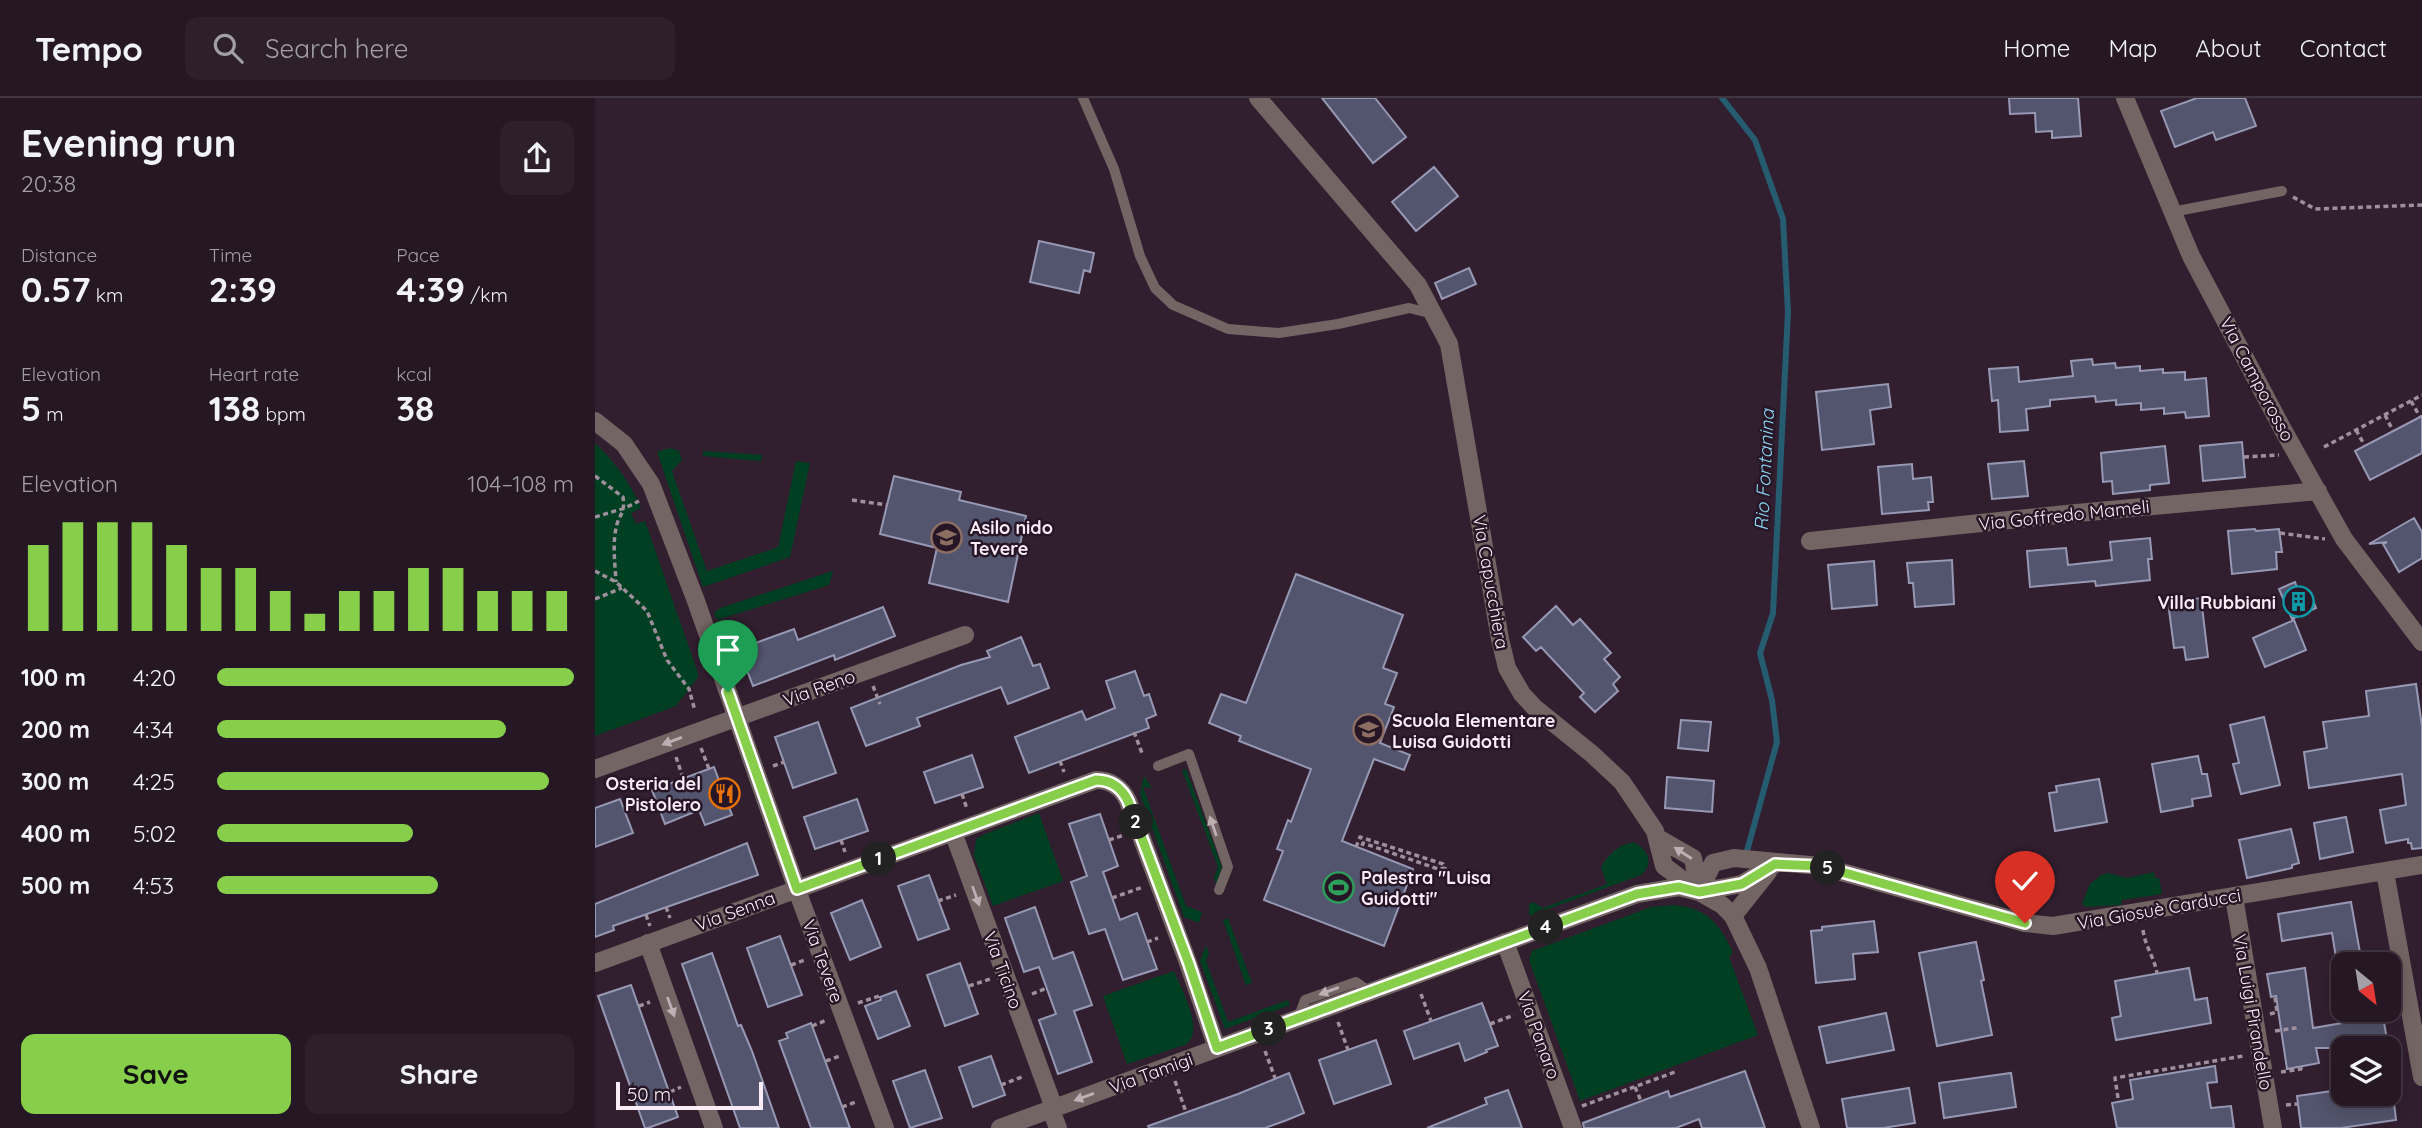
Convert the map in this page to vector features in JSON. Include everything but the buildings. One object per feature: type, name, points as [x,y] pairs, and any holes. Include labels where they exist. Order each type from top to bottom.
[{"type":"street","name":"Via Capucchiera","points":[[1258,98],[1418,285],[1449,344],[1454,362],[1507,668],[1522,694],[1535,708],[1622,782],[1658,838],[1664,866],[1722,905],[1733,916],[1758,968],[1811,1128]]},
{"type":"street","name":"Via Camporosso","points":[[2125,98],[2191,256],[2277,419],[2344,539],[2422,642]]},
{"type":"street","name":"Via Tevere","points":[[595,421],[624,444],[651,484],[697,601],[797,889],[885,1128]]},
{"type":"street","name":"Via Goffredo Mameli","points":[[1810,541],[2319,491]]},
{"type":"street","name":"Via Reno","points":[[595,769],[965,635]]},
{"type":"street","name":"Via Senna","points":[[595,962],[650,935],[797,889],[1096,780],[1112,783],[1128,801],[1189,964],[1217,1048]]},
{"type":"street","name":"Via Ticino","points":[[953,832],[1058,1128]]},
{"type":"street","name":"Via Giosuè Carducci","points":[[1699,892],[1729,877],[1748,860],[1820,866],[2025,923],[2053,926],[2422,865]]},
{"type":"street","points":[[1699,892],[1742,884],[1775,864]]},
{"type":"street","points":[[1733,916],[1775,864]]},
{"type":"street","points":[[2385,872],[2422,1077]]},
{"type":"street","name":"Via Tamigi","points":[[1000,1128],[1637,894],[1679,887],[1699,892]]},
{"type":"street","name":"Via Luigi Pirandello","points":[[2234,897],[2273,1128]]},
{"type":"street","points":[[650,935],[713,1128]]},
{"type":"street","name":"Via Panaro","points":[[1505,942],[1573,1128]]},
{"type":"lane","points":[[1083,98],[1114,169],[1140,256],[1155,288],[1173,305],[1228,329],[1279,333],[1338,324],[1409,308],[1433,314]]},
{"type":"lane","points":[[2172,212],[2282,191]]},
{"type":"lane","points":[[1158,766],[1189,754],[1228,867],[1219,890]]},
{"type":"path","points":[[2282,191],[2315,209],[2422,205]]},
{"type":"path","points":[[2324,447],[2422,395]]},
{"type":"path","points":[[2411,401],[2420,417]]},
{"type":"path","points":[[2385,415],[2393,431]]},
{"type":"path","points":[[2356,430],[2364,446]]},
{"type":"path","points":[[2244,457],[2284,455]]},
{"type":"path","points":[[595,476],[623,497],[625,508],[617,523],[616,534],[616,582]]},
{"type":"path","points":[[595,517],[642,500]]},
{"type":"path","points":[[852,500],[887,505]]},
{"type":"path","points":[[2280,533],[2322,540],[2329,536]]},
{"type":"path","points":[[595,571],[616,582],[647,611],[667,660],[689,689],[695,710]]},
{"type":"path","points":[[595,599],[622,588]]},
{"type":"path","points":[[871,681],[880,704]]},
{"type":"path","points":[[1134,732],[1142,753]]},
{"type":"path","points":[[699,744],[709,769]]},
{"type":"path","points":[[674,753],[683,778]]},
{"type":"path","points":[[1060,761],[1065,775]]},
{"type":"path","points":[[772,766],[785,762]]},
{"type":"path","points":[[962,794],[968,811]]},
{"type":"path","points":[[1109,840],[1124,834]]},
{"type":"path","points":[[1360,837],[1443,864],[1445,868],[1438,869],[1363,843],[1359,848],[1360,837]]},
{"type":"path","points":[[841,841],[847,856]]},
{"type":"path","points":[[1112,898],[1143,887]]},
{"type":"path","points":[[939,901],[961,893]]},
{"type":"path","points":[[666,907],[671,920]]},
{"type":"path","points":[[646,915],[650,935]]},
{"type":"path","points":[[2142,923],[2144,942],[2155,961],[2157,973]]},
{"type":"path","points":[[1147,942],[1162,936]]},
{"type":"path","points":[[791,965],[808,959]]},
{"type":"path","points":[[968,986],[992,978]]},
{"type":"path","points":[[1027,996],[1047,988]]},
{"type":"path","points":[[1419,990],[1431,1021]]},
{"type":"path","points":[[857,1004],[879,996]]},
{"type":"path","points":[[2265,1015],[2277,1012],[2275,997]]},
{"type":"path","points":[[639,1006],[656,1000]]},
{"type":"path","points":[[1490,1024],[1520,1013]]},
{"type":"path","points":[[812,1026],[830,1019]]},
{"type":"path","points":[[1336,1019],[1348,1050]]},
{"type":"path","points":[[2269,1032],[2295,1028],[2295,1031]]},
{"type":"path","points":[[1263,1045],[1275,1078]]},
{"type":"path","points":[[826,1061],[843,1055]]},
{"type":"path","points":[[2118,1098],[2115,1078],[2249,1055]]},
{"type":"path","points":[[2275,1074],[2301,1069],[2301,1066]]},
{"type":"path","points":[[1580,1107],[1675,1072]]},
{"type":"path","points":[[1001,1084],[1028,1075]]},
{"type":"path","points":[[1174,1077],[1186,1112]]},
{"type":"path","points":[[1635,1087],[1641,1101]]},
{"type":"path","points":[[842,1107],[861,1101]]},
{"type":"green space","points":[[595,443],[621,473],[641,508],[631,513],[636,524],[645,521],[699,676],[676,706],[595,736]]},
{"type":"green space","points":[[670,448],[679,451],[682,460],[672,471],[707,571],[778,547],[796,461],[810,463],[790,557],[703,587],[657,452]]},
{"type":"green space","points":[[703,451],[762,455],[761,461],[703,456]]},
{"type":"green space","points":[[833,571],[829,585],[717,620],[714,613],[720,608]]},
{"type":"green space","points":[[1186,769],[1222,867],[1217,885],[1214,878],[1218,867],[1182,770]]},
{"type":"green space","points":[[1144,776],[1152,788],[1143,787],[1186,906],[1202,912],[1199,923],[1184,917],[1140,794]]},
{"type":"green space","points":[[1039,813],[1063,881],[993,906],[974,856],[976,839]]},
{"type":"green space","points":[[1633,842],[1643,848],[1649,861],[1641,875],[1529,916],[1529,905],[1533,902],[1543,908],[1607,884],[1601,867],[1614,851]]},
{"type":"green space","points":[[2154,872],[2155,878],[2159,878],[2162,894],[2122,900],[2121,905],[2085,907],[2082,903],[2090,884],[2101,875],[2108,873],[2127,878]]},
{"type":"green space","points":[[1675,905],[1705,914],[1723,933],[1733,952],[1729,957],[1758,1035],[1580,1101],[1529,960],[1532,951],[1651,907]]},
{"type":"green space","points":[[1228,918],[1252,983],[1246,985],[1223,920]]},
{"type":"green space","points":[[1206,945],[1209,953],[1206,961],[1228,1022],[1288,1000],[1290,1005],[1225,1029],[1200,961]]},
{"type":"green space","points":[[1174,971],[1192,1019],[1192,1037],[1187,1044],[1127,1064],[1103,996]]},
{"type":"waterway","name":"Rio Fontanina","points":[[1722,98],[1755,140],[1783,219],[1788,312],[1773,613],[1760,653],[1772,700],[1777,742],[1747,851]]},
{"type":"place","name":"Asilo nido Tevere","points":[[947,537]]},
{"type":"place","name":"Villa Rubbiani","points":[[2299,602]]},
{"type":"place","name":"Scuola Elementare Luisa Guidotti","points":[[1369,730]]},
{"type":"place","name":"Osteria del Pistolero","points":[[724,793]]},
{"type":"place","name":"Palestra \"Luisa Guidotti\"","points":[[1338,887]]},
{"type":"route","points":[[728,692],[797,889],[1096,780],[1112,783],[1128,801],[1189,964],[1217,1048],[1637,894],[1679,887],[1699,892],[1742,884],[1775,864],[1820,866],[2025,923]]}]
